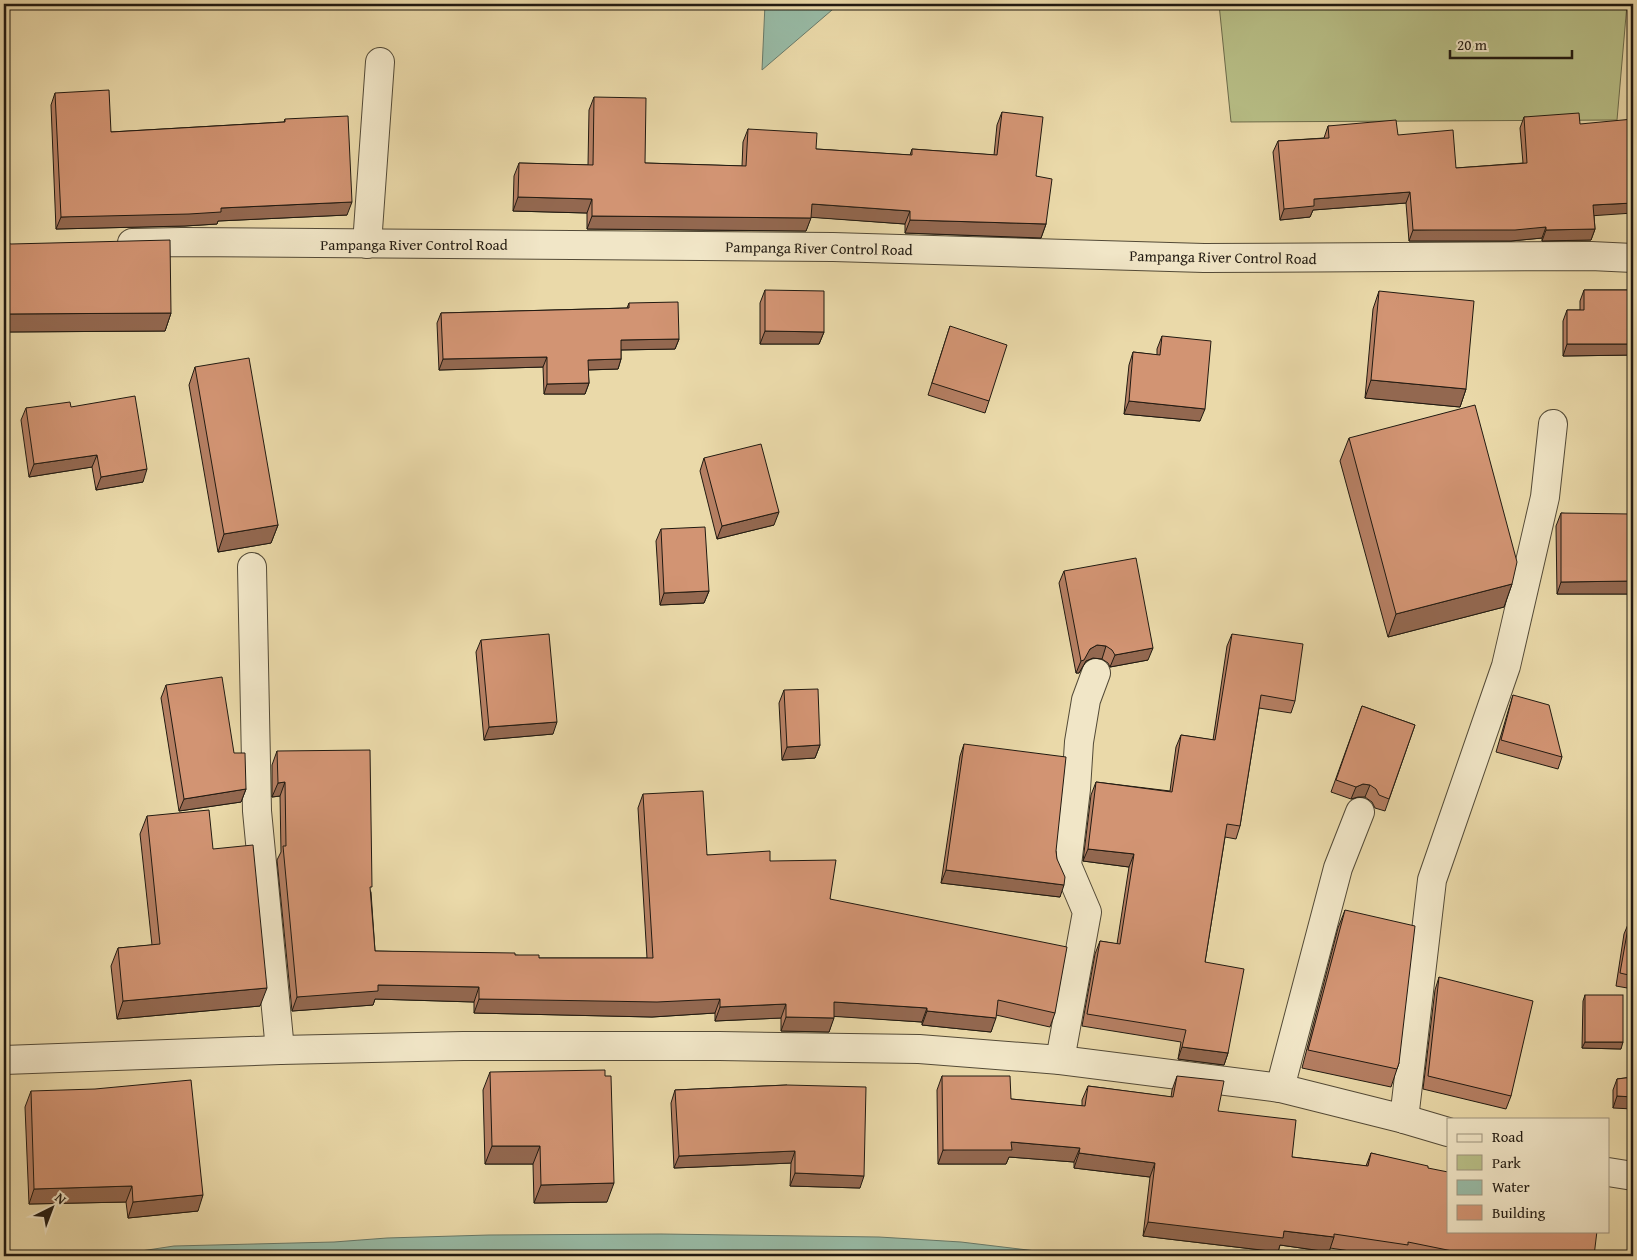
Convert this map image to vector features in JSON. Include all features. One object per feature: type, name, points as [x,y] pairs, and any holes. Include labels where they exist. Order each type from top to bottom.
[{"type":"street","points":[[367,244],[380,62]]},
{"type":"street","name":"Pampanga River Control Road","points":[[103,244],[182,242],[833,246],[1204,258],[1591,256],[1633,258]]},
{"type":"street","points":[[1404,1119],[1432,880],[1506,666],[1545,497],[1554,424]]},
{"type":"street","points":[[252,566],[257,811],[280,1050]]},
{"type":"street","points":[[1060,1060],[1087,912],[1067,865],[1076,789],[1079,742],[1086,700],[1096,673]]},
{"type":"street","points":[[1280,1088],[1338,868],[1360,812]]},
{"type":"street","points":[[4,1060],[280,1050],[463,1046],[719,1046],[919,1049],[1060,1060],[1280,1088],[1447,1132]]},
{"type":"street","points":[[1610,1172],[1633,1176]]},
{"type":"green space","points":[[1219,4],[1627,4],[1617,120],[1231,122]]},
{"type":"water","points":[[765,4],[839,4],[762,70]]},
{"type":"water","points":[[661,1234],[879,1237],[961,1242],[1036,1251],[1181,1256],[108,1256],[174,1246],[334,1242],[387,1238],[489,1235]]},
{"type":"building","points":[[109,90],[111,132],[285,122],[285,119],[348,116],[352,202],[221,208],[221,212],[189,214],[61,217],[55,93]]},
{"type":"building","points":[[594,97],[646,98],[645,163],[746,166],[748,129],[817,133],[816,149],[912,155],[912,149],[997,155],[1002,112],[1043,117],[1036,176],[1052,179],[1046,224],[910,220],[910,211],[812,204],[811,218],[592,216],[592,199],[518,197],[519,163],[593,165]]},
{"type":"building","points":[[1579,113],[1580,124],[1633,119],[1633,203],[1593,205],[1595,229],[1546,230],[1546,227],[1515,230],[1413,230],[1410,192],[1314,199],[1314,206],[1284,209],[1278,141],[1329,138],[1328,126],[1396,120],[1398,135],[1453,130],[1456,168],[1527,163],[1524,117]]},
{"type":"building","points":[[170,240],[171,313],[5,314],[4,242],[11,244]]},
{"type":"building","points":[[765,290],[824,291],[824,332],[765,331]]},
{"type":"building","points":[[1584,290],[1633,290],[1633,344],[1567,344],[1567,310],[1584,310]]},
{"type":"building","points":[[1379,291],[1474,301],[1466,389],[1371,380]]},
{"type":"building","points":[[678,302],[679,339],[621,340],[621,359],[588,360],[589,383],[547,384],[547,357],[443,359],[441,313],[629,308],[629,303]]},
{"type":"building","points":[[950,326],[1007,345],[989,401],[932,383]]},
{"type":"building","points":[[1162,336],[1211,341],[1205,409],[1129,401],[1133,352],[1160,355]]},
{"type":"building","points":[[249,358],[278,525],[224,534],[195,367]]},
{"type":"building","points":[[135,396],[147,469],[101,477],[97,455],[34,464],[26,408],[70,402],[71,407]]},
{"type":"building","points":[[1475,405],[1517,562],[1512,584],[1396,614],[1349,438]]},
{"type":"building","points":[[761,444],[779,512],[722,526],[704,458]]},
{"type":"building","points":[[1561,513],[1630,514],[1630,522],[1633,522],[1633,581],[1561,582]]},
{"type":"building","points":[[705,527],[709,591],[664,593],[661,529]]},
{"type":"building","points":[[1136,558],[1153,648],[1115,655],[1106,646],[1097,645],[1090,649],[1084,660],[1081,661],[1064,571]]},
{"type":"building","points":[[549,634],[557,722],[489,727],[481,640]]},
{"type":"building","points":[[1232,634],[1303,644],[1295,701],[1261,695],[1240,826],[1227,824],[1205,962],[1244,969],[1228,1053],[1182,1047],[1186,1030],[1087,1014],[1100,941],[1120,944],[1134,854],[1088,849],[1096,782],[1172,792],[1181,735],[1215,740]]},
{"type":"building","points":[[222,677],[234,753],[245,753],[246,789],[184,799],[166,685]]},
{"type":"building","points":[[818,689],[820,745],[787,747],[784,690]]},
{"type":"building","points":[[1513,695],[1549,705],[1562,757],[1501,740]]},
{"type":"building","points":[[1362,706],[1415,725],[1389,799],[1379,795],[1376,789],[1370,785],[1363,784],[1356,787],[1336,780]]},
{"type":"building","points":[[964,744],[1066,757],[1056,851],[1057,859],[1065,877],[1064,885],[946,870]]},
{"type":"building","points":[[370,750],[372,887],[370,887],[375,951],[515,953],[515,955],[539,955],[539,958],[653,958],[643,794],[703,791],[707,855],[770,851],[770,861],[836,860],[830,899],[1067,947],[1055,1013],[998,1000],[996,1018],[927,1011],[927,1008],[834,1002],[834,1018],[786,1017],[786,1004],[720,1007],[720,999],[657,1002],[479,999],[479,987],[378,985],[378,991],[297,997],[283,846],[286,846],[285,782],[278,783],[277,751]]},
{"type":"building","points":[[209,810],[213,849],[253,845],[267,988],[123,1001],[118,948],[160,944],[147,816]]},
{"type":"building","points":[[1345,910],[1415,926],[1397,1069],[1308,1050]]},
{"type":"building","points":[[1629,922],[1633,923],[1633,976],[1620,973]]},
{"type":"building","points":[[1439,977],[1533,1001],[1511,1096],[1428,1076]]},
{"type":"building","points":[[1585,995],[1623,995],[1623,1042],[1585,1042]]},
{"type":"building","points":[[605,1070],[605,1076],[611,1076],[614,1183],[541,1185],[540,1146],[492,1146],[490,1072]]},
{"type":"building","points":[[942,1076],[1010,1076],[1011,1099],[1085,1106],[1088,1086],[1173,1097],[1177,1076],[1224,1081],[1218,1111],[1296,1120],[1292,1157],[1368,1166],[1371,1153],[1447,1172],[1447,1232],[1597,1232],[1594,1256],[1477,1256],[1408,1242],[1408,1245],[1334,1234],[1334,1237],[1284,1231],[1283,1238],[1148,1222],[1155,1163],[1079,1153],[1080,1148],[1011,1142],[1012,1150],[943,1150]]},
{"type":"building","points":[[1633,1077],[1633,1097],[1617,1096],[1617,1079]]},
{"type":"building","points":[[191,1080],[203,1195],[133,1202],[132,1186],[34,1189],[31,1091],[95,1089]]},
{"type":"building","points":[[787,1085],[866,1087],[864,1176],[795,1173],[795,1151],[679,1156],[675,1090]]}]
